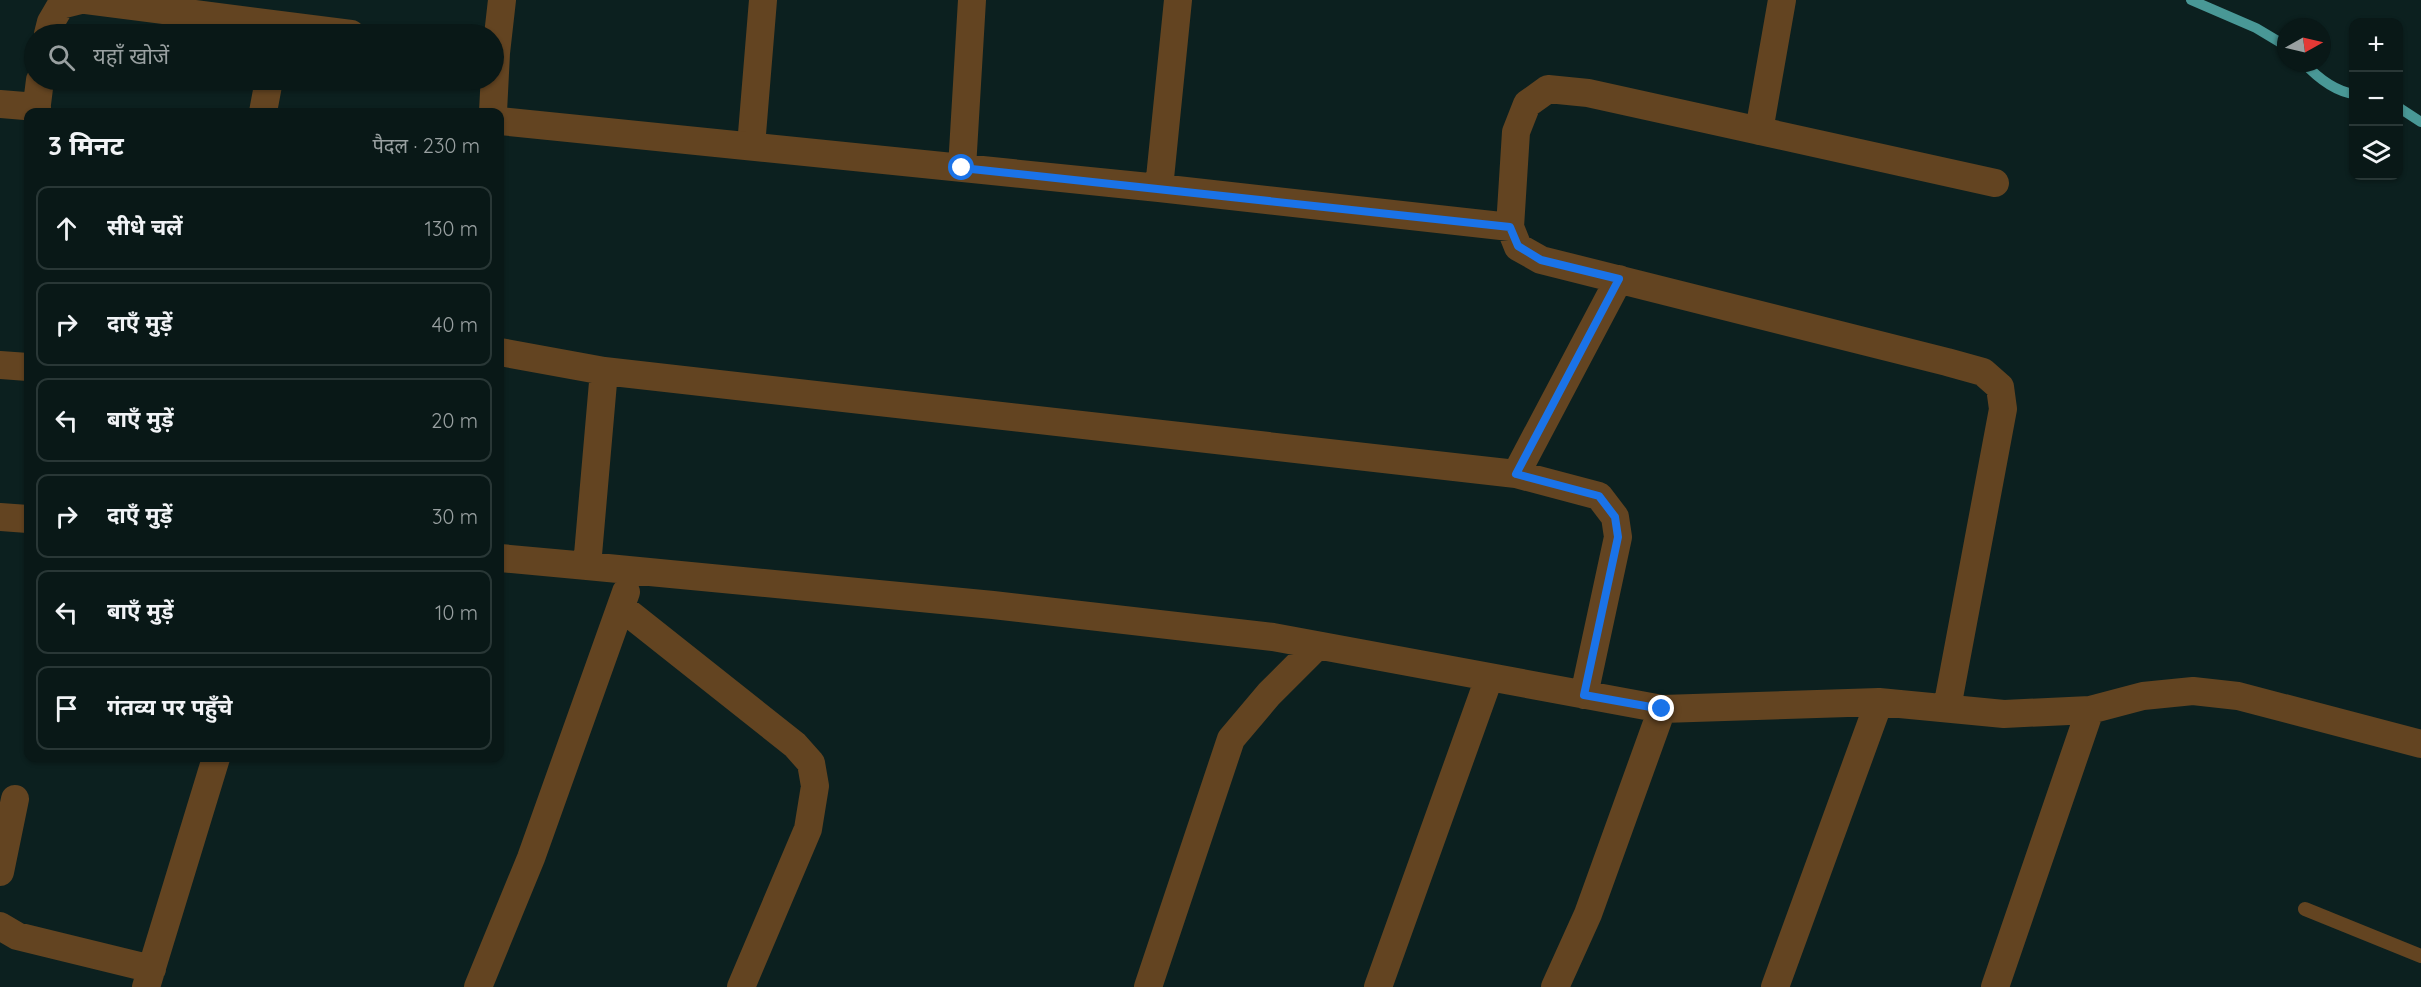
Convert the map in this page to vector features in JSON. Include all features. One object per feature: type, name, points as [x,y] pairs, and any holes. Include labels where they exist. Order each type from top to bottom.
[{"type":"street","points":[[50,24],[61,5],[81,0]]},
{"type":"street","points":[[86,0],[240,24]]},
{"type":"street","points":[[499,24],[502,0]]},
{"type":"street","points":[[751,146],[763,0]]},
{"type":"street","points":[[962,168],[972,0]]},
{"type":"street","points":[[1159,188],[1178,0]]},
{"type":"street","points":[[1760,131],[1782,0]]},
{"type":"street","points":[[1947,708],[2003,409],[2000,387],[1983,372],[1947,362],[1541,260],[1518,246],[1510,227],[1516,132],[1527,104],[1548,89],[1588,93],[1995,183]]},
{"type":"street","points":[[264,108],[267,90]]},
{"type":"street","points":[[493,108],[494,90]]},
{"type":"street","points":[[0,104],[38,100]]},
{"type":"street","points":[[504,121],[1159,188],[1510,227]]},
{"type":"street","points":[[1516,474],[1619,279]]},
{"type":"street","points":[[504,353],[604,371],[1516,474],[1599,496],[1615,517],[1618,537],[1584,695]]},
{"type":"street","points":[[0,365],[24,367]]},
{"type":"street","points":[[587,566],[604,371]]},
{"type":"street","points":[[0,517],[24,519]]},
{"type":"street","points":[[504,558],[993,605],[1273,638],[1662,709],[1879,702],[2004,714],[2090,710],[2143,696],[2193,691],[2238,696],[2421,744]]},
{"type":"street","points":[[478,987],[531,858],[633,570]]},
{"type":"street","points":[[621,607],[795,745],[811,763],[815,786],[808,829],[741,987]]},
{"type":"street","points":[[1148,987],[1231,739],[1269,694],[1317,646]]},
{"type":"street","points":[[1378,987],[1489,678]]},
{"type":"street","points":[[1775,987],[1879,702]]},
{"type":"street","points":[[1555,987],[1588,914],[1662,709]]},
{"type":"street","points":[[1995,987],[2090,710]]},
{"type":"street","points":[[0,926],[17,936],[149,978],[215,762]]},
{"type":"street","points":[[0,872],[15,799]]},
{"type":"lane","points":[[2305,909],[2421,956]]},
{"type":"waterway","points":[[2191,0],[2256,28],[2277,41]]},
{"type":"waterway","points":[[2313,72],[2326,83],[2349,93]]},
{"type":"waterway","points":[[2403,110],[2421,122]]},
{"type":"route","points":[[962,168],[1510,227],[1518,246],[1541,260],[1619,279],[1516,474],[1599,496],[1615,517],[1618,537],[1584,695],[1662,709]]}]
